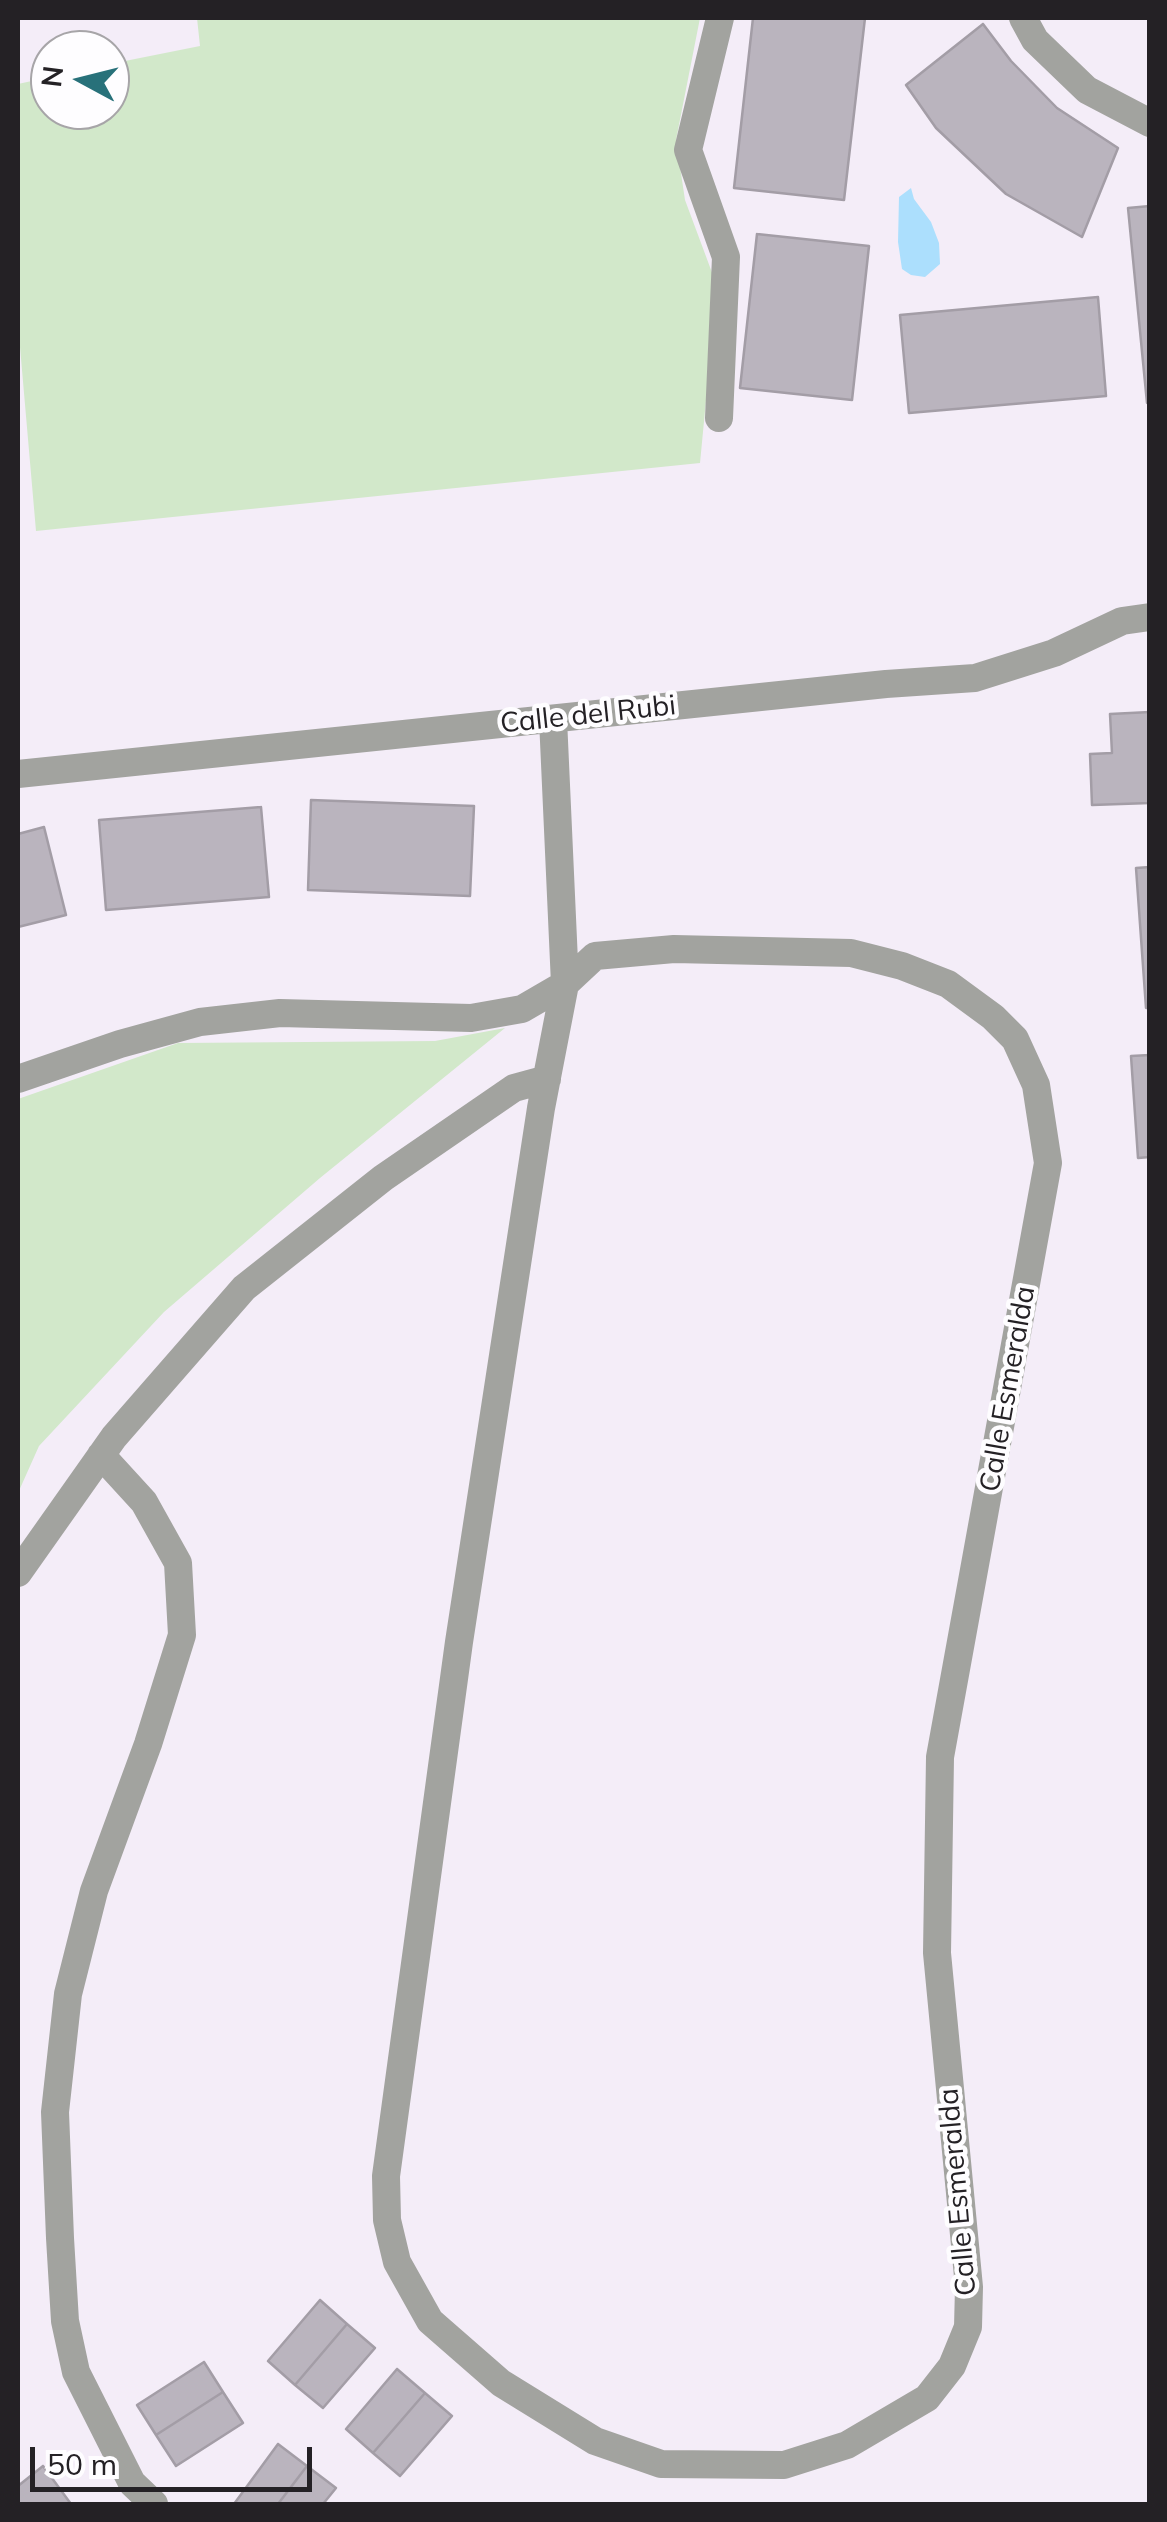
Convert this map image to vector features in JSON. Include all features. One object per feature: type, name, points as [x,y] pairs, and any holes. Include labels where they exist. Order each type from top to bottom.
[{"type":"street","points":[[719,418],[726,257],[688,150],[720,18]]},
{"type":"street","points":[[1023,18],[1035,40],[1088,90],[1150,123]]},
{"type":"street","name":"Calle del Rubi","points":[[18,774],[975,678],[1054,653],[1122,622],[1150,617]]},
{"type":"street","name":"Calle Esmeralda","points":[[553,719],[565,984],[459,1642],[386,2176],[386,2220],[396,2262],[430,2322],[502,2384],[594,2442],[661,2464],[784,2465],[846,2445],[927,2398],[952,2366],[968,2326],[969,2287],[937,1953],[940,1757],[1048,1163],[1036,1084],[1015,1040],[948,984],[902,966],[852,953],[674,949],[595,956],[565,984]]},
{"type":"street","points":[[18,1079],[200,1022],[280,1013],[471,1018],[522,1009],[565,984]]},
{"type":"street","points":[[18,1573],[101,1455],[244,1288],[382,1178],[514,1088],[547,1079]]},
{"type":"street","points":[[101,1455],[144,1502],[178,1564],[182,1635],[148,1744],[94,1891],[68,1994],[56,2112],[60,2238],[65,2321],[76,2372],[132,2482],[154,2504]]},
{"type":"green space","points":[[197,18],[700,18],[676,140],[685,200],[717,286],[700,463],[36,531],[18,324],[18,84],[30,81],[30,130],[130,130],[130,60],[200,46]]},
{"type":"green space","points":[[505,1028],[320,1178],[164,1312],[39,1446],[18,1493],[18,1099],[178,1043],[435,1041]]},
{"type":"water","points":[[911,188],[939,243],[940,264],[925,277],[902,269],[899,197]]},
{"type":"building","points":[[753,18],[865,18],[844,200],[734,188]]},
{"type":"building","points":[[983,24],[1011,61],[1057,108],[1118,148],[1082,237],[1006,194],[936,128],[906,85]]},
{"type":"building","points":[[1150,206],[1150,403],[1147,403],[1128,208]]},
{"type":"building","points":[[757,234],[869,246],[852,400],[740,388]]},
{"type":"building","points":[[1098,297],[1106,396],[909,413],[900,315]]},
{"type":"building","points":[[1150,712],[1150,803],[1092,805],[1090,754],[1112,753],[1110,714]]},
{"type":"building","points":[[311,800],[474,806],[470,896],[308,890]]},
{"type":"building","points":[[261,807],[269,897],[106,910],[99,820]]},
{"type":"building","points":[[44,827],[66,915],[18,927],[18,834]]},
{"type":"building","points":[[1150,867],[1150,1008],[1146,1008],[1136,868]]},
{"type":"building","points":[[1150,1055],[1150,1157],[1138,1158],[1131,1056]]},
{"type":"building","points":[[320,2300],[347,2324],[295,2385],[268,2361]]},
{"type":"building","points":[[347,2324],[375,2348],[323,2408],[295,2385]]},
{"type":"building","points":[[204,2362],[223,2392],[156,2435],[137,2405]]},
{"type":"building","points":[[397,2369],[425,2393],[373,2453],[346,2429]]},
{"type":"building","points":[[223,2392],[243,2423],[176,2466],[156,2435]]},
{"type":"building","points":[[425,2393],[452,2416],[400,2476],[373,2453]]},
{"type":"building","points":[[278,2444],[307,2466],[278,2504],[234,2504]]},
{"type":"building","points":[[43,2466],[71,2504],[18,2504],[18,2486]]},
{"type":"building","points":[[307,2466],[336,2488],[323,2504],[278,2504]]}]
